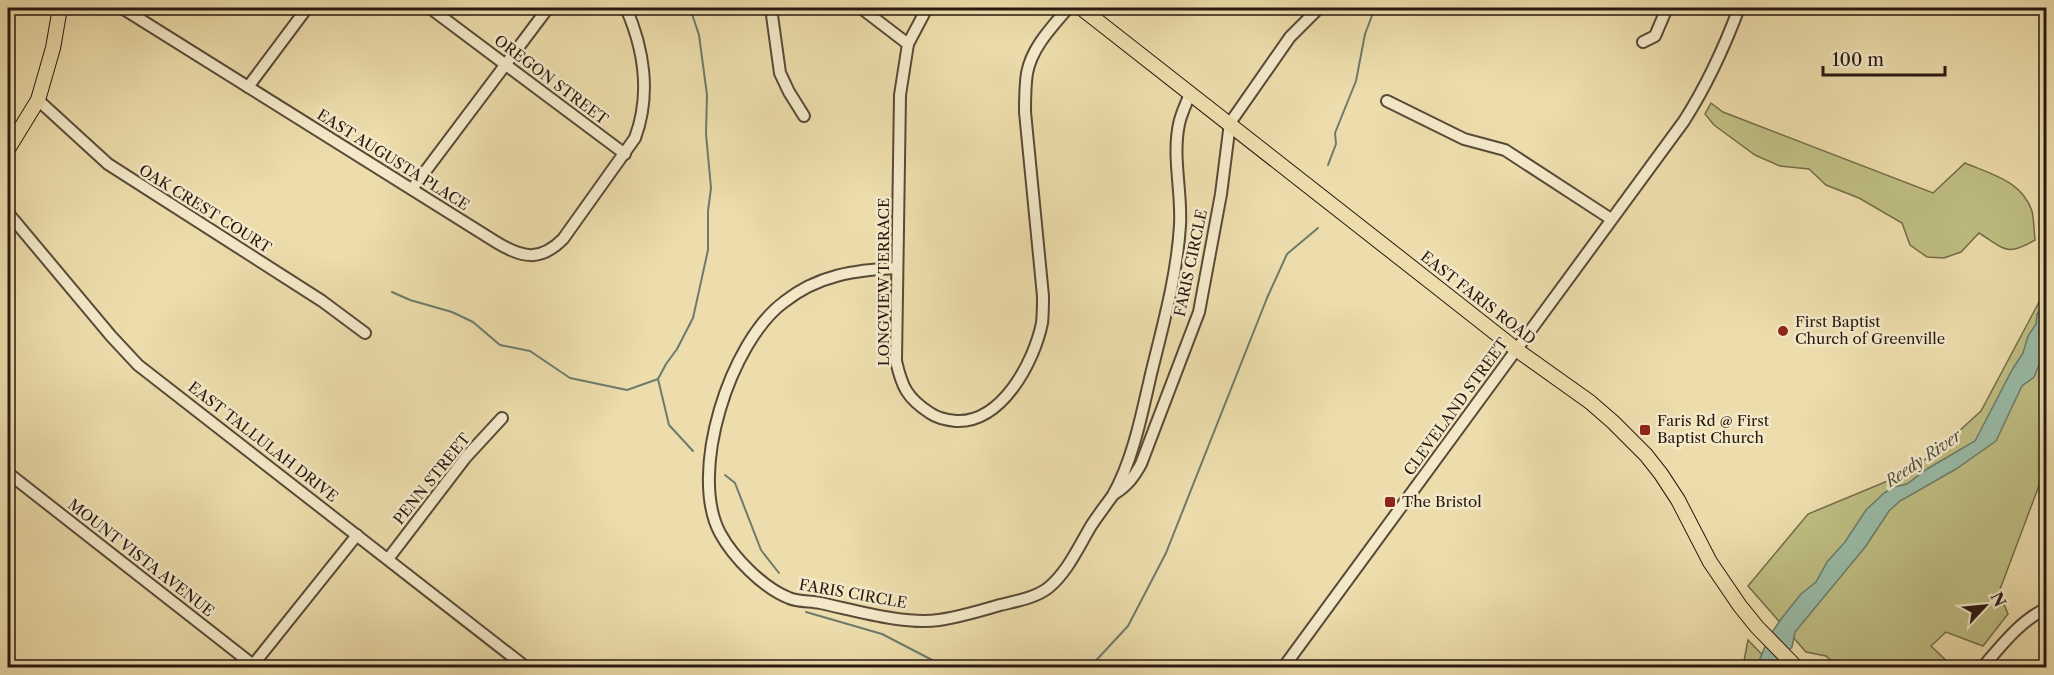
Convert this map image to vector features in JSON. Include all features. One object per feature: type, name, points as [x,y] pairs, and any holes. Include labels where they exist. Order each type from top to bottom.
[{"type":"main road","points":[[8,149],[38,100],[53,48],[60,8]]},
{"type":"main road","name":"EAST FARIS ROAD","points":[[1082,8],[1517,350],[1590,402],[1630,437],[1647,455],[1678,500],[1710,562],[1757,627],[1796,666]]},
{"type":"street","name":"EAST AUGUSTA PLACE","points":[[122,8],[515,254],[528,256],[555,247],[563,239],[635,138],[641,122],[645,76],[626,8]]},
{"type":"street","points":[[248,87],[307,8]]},
{"type":"street","name":"OREGON STREET","points":[[430,8],[625,154]]},
{"type":"street","points":[[412,189],[548,8]]},
{"type":"street","points":[[771,8],[780,73],[804,116]]},
{"type":"street","points":[[861,8],[908,44]]},
{"type":"street","name":"LONGVIEW TERRACE","points":[[927,8],[908,44],[900,95],[896,361],[900,380],[906,393],[934,416],[948,420],[970,420],[990,412],[1012,389],[1027,364],[1042,323],[1043,296],[1025,112],[1026,84],[1032,58],[1040,42],[1068,8]]},
{"type":"street","points":[[1230,123],[1290,38],[1319,8]]},
{"type":"street","points":[[1643,42],[1655,36],[1668,8]]},
{"type":"street","name":"CLEVELAND STREET","points":[[1283,668],[1670,140],[1702,92],[1725,45],[1738,8]]},
{"type":"street","name":"FARIS CIRCLE","points":[[897,268],[849,272],[807,287],[787,299],[772,312],[735,368],[719,416],[710,455],[710,498],[713,518],[721,535],[735,555],[763,582],[788,597],[886,617],[937,621],[1026,599],[1046,590],[1063,572],[1121,479],[1141,415],[1171,293],[1179,242],[1181,205],[1177,140],[1179,122],[1190,94]]},
{"type":"street","name":"OAK CREST COURT","points":[[38,100],[108,164],[330,306],[364,333]]},
{"type":"street","points":[[1387,100],[1464,139],[1505,150],[1611,219]]},
{"type":"street","name":"FARIS CIRCLE","points":[[1112,496],[1132,479],[1141,464],[1199,312],[1221,194],[1230,123]]},
{"type":"street","name":"EAST TALLULAH DRIVE","points":[[8,213],[127,354],[527,668]]},
{"type":"street","name":"PENN STREET","points":[[388,560],[466,457],[502,418]]},
{"type":"street","name":"MOUNT VISTA AVENUE","points":[[8,473],[255,666]]},
{"type":"street","points":[[255,666],[357,535]]},
{"type":"street","points":[[1982,668],[2019,628],[2046,607]]},
{"type":"green space","points":[[1711,103],[1723,112],[1933,193],[1965,163],[1995,175],[2021,192],[2027,201],[2032,211],[2035,240],[2018,248],[2006,249],[1979,233],[1961,252],[1944,258],[1927,257],[1910,245],[1902,223],[1859,198],[1826,185],[1809,169],[1780,166],[1755,155],[1714,125],[1705,114]]},
{"type":"green space","points":[[2046,289],[2046,467],[1999,592],[2008,614],[1983,646],[1946,632],[1931,646],[1953,667],[1838,667],[1826,656],[1806,652],[1748,586],[1808,514],[1902,475],[1936,452],[1981,411]]},
{"type":"green space","points":[[1748,640],[1774,667],[1740,668],[1744,661]]},
{"type":"shaded area","points":[[2046,303],[2046,344],[2043,355],[2034,377],[2022,386],[1996,441],[1956,469],[1900,501],[1889,511],[1866,546],[1795,632],[1792,647],[1771,667],[1756,668],[1769,637],[1781,619],[1801,594],[1816,582],[1827,562],[1845,542],[1866,510],[1884,493],[1894,487],[1907,484],[1927,469],[1975,441],[2023,353],[2028,336],[2036,324],[2037,314]]},
{"type":"waterway","points":[[690,8],[699,35],[707,95],[706,134],[711,188],[708,211],[708,250],[693,318],[658,379],[669,425],[693,451]]},
{"type":"waterway","points":[[1328,165],[1336,144],[1335,133],[1356,81],[1365,34],[1373,8]]},
{"type":"waterway","points":[[1089,668],[1128,626],[1166,553],[1267,298],[1287,254],[1318,228]]},
{"type":"waterway","points":[[392,292],[410,300],[452,312],[473,322],[500,345],[530,351],[570,378],[627,390],[658,379]]},
{"type":"waterway","points":[[725,475],[735,483],[761,550],[779,573]]},
{"type":"waterway","points":[[806,612],[882,634],[936,662]]},
{"type":"place","name":"First Baptist Church of Greenville","points":[[1783,331]]},
{"type":"place","name":"Faris Rd @ First Baptist Church","points":[[1645,430]]},
{"type":"place","name":"The Bristol","points":[[1390,502]]},
{"type":"water label","name":"Reedy River","points":[[1923,458]]}]
